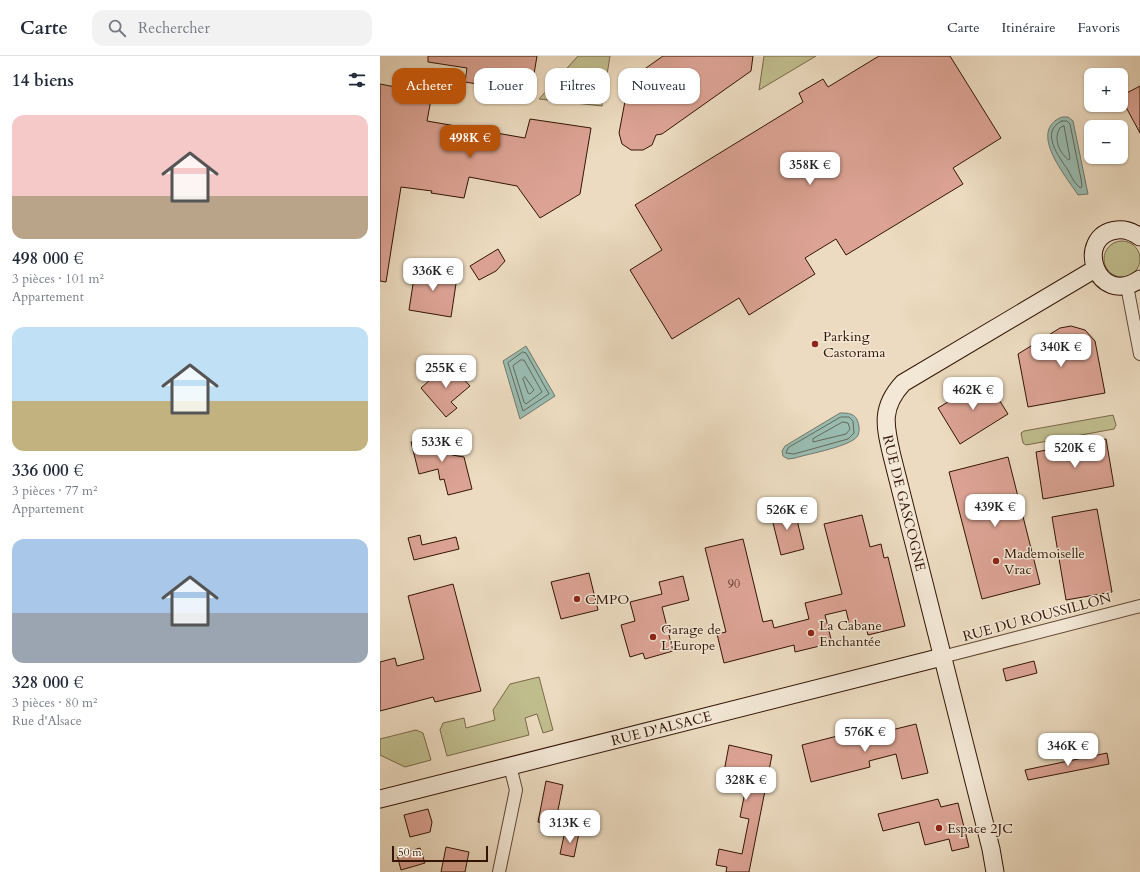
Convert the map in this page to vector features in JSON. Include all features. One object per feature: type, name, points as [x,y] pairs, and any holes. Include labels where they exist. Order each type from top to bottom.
[{"type":"street","points":[[1140,237],[1131,232],[1115,230],[1103,236],[1097,243],[1093,252],[1095,269],[1105,281],[1119,286],[1134,282],[1140,354]]},
{"type":"street","name":"RUE DE GASCOGNE","points":[[995,872],[991,849],[886,429],[889,402],[903,383],[1095,269]]},
{"type":"street","name":"RUE DU ROUSSILLON","points":[[942,657],[1140,606]]},
{"type":"street","name":"RUE D'ALSACE","points":[[380,799],[942,657]]},
{"type":"street","points":[[499,872],[516,790],[510,766]]},
{"type":"shaded area","points":[[578,56],[610,56],[608,68],[567,68]]},
{"type":"shaded area","points":[[764,56],[816,56],[759,90]]},
{"type":"shaded area","points":[[545,92],[545,100],[539,99]]},
{"type":"shaded area","points":[[584,104],[602,104],[602,106]]},
{"type":"shaded area","points":[[1126,241],[1135,246],[1139,252],[1139,266],[1135,272],[1126,277],[1118,277],[1109,272],[1105,266],[1104,255],[1109,246],[1115,242]]},
{"type":"shaded area","points":[[1113,415],[1116,425],[1114,429],[1026,445],[1023,443],[1021,433],[1024,431]]},
{"type":"shaded area","points":[[539,677],[553,730],[543,733],[537,714],[525,718],[529,735],[447,756],[440,730],[443,723],[464,718],[466,728],[495,720],[493,710],[510,684]]},
{"type":"shaded area","points":[[416,730],[423,733],[431,760],[405,767],[380,755],[380,739]]},
{"type":"water","points":[[1062,117],[1068,117],[1073,121],[1088,194],[1078,195],[1058,166],[1052,154],[1048,132],[1052,124]]},
{"type":"water","points":[[526,346],[555,396],[520,419],[503,361]]},
{"type":"water","points":[[840,413],[851,414],[857,419],[859,431],[855,439],[830,449],[795,458],[788,459],[783,456],[782,451],[785,446]]},
{"type":"building","points":[[428,56],[537,56],[535,68],[474,68],[474,83],[466,82],[467,68],[428,62]]},
{"type":"building","points":[[663,56],[753,56],[751,71],[662,134],[656,135],[652,145],[643,150],[631,150],[622,144],[619,133],[624,104],[700,104],[700,68],[646,68]]},
{"type":"building","points":[[879,56],[950,56],[1001,138],[953,168],[963,184],[846,255],[836,239],[805,258],[815,274],[749,315],[739,298],[672,339],[630,270],[662,250],[635,205],[803,102],[799,93],[823,79],[828,87]]},
{"type":"building","points":[[380,84],[392,86],[392,104],[430,104],[427,121],[525,138],[530,119],[591,128],[580,194],[540,218],[517,186],[469,177],[464,198],[431,193],[432,191],[401,187],[386,282],[380,281]]},
{"type":"building","points":[[1140,86],[1140,133],[1128,111],[1128,92]]},
{"type":"building","points":[[498,249],[505,261],[496,271],[479,280],[470,266]]},
{"type":"building","points":[[416,265],[432,267],[431,273],[457,277],[451,317],[409,310]]},
{"type":"building","points":[[1071,326],[1085,330],[1095,341],[1105,393],[1028,407],[1018,354],[1060,328]]},
{"type":"building","points":[[449,363],[470,386],[451,402],[457,408],[446,417],[421,388]]},
{"type":"building","points":[[986,379],[1008,414],[960,444],[938,408]]},
{"type":"building","points":[[446,433],[452,455],[464,457],[472,489],[448,495],[444,479],[440,480],[438,469],[419,474],[411,442]]},
{"type":"building","points":[[1106,439],[1114,486],[1043,499],[1036,452]]},
{"type":"building","points":[[1008,457],[1040,584],[982,599],[949,472]]},
{"type":"building","points":[[794,508],[804,549],[781,555],[770,511],[780,509],[780,511]]},
{"type":"building","points":[[1097,509],[1112,592],[1066,600],[1052,517]]},
{"type":"building","points":[[862,515],[870,547],[881,544],[884,558],[888,557],[905,626],[868,635],[865,623],[850,627],[846,610],[825,615],[832,643],[795,652],[794,645],[724,663],[717,634],[726,632],[705,548],[743,539],[763,622],[772,620],[774,628],[809,619],[805,603],[842,594],[824,524]]},
{"type":"building","points":[[420,535],[422,545],[456,537],[459,549],[414,560],[408,538]]},
{"type":"building","points":[[589,573],[598,610],[561,619],[551,582]]},
{"type":"building","points":[[683,576],[689,600],[662,607],[673,651],[645,659],[643,653],[630,657],[621,625],[635,621],[630,602],[662,594],[659,582]]},
{"type":"building","points":[[453,584],[481,691],[435,702],[433,697],[380,711],[380,662],[395,658],[397,666],[424,659],[408,596]]},
{"type":"building","points":[[1034,661],[1037,673],[1006,681],[1003,669]]},
{"type":"building","points":[[916,724],[928,773],[902,779],[896,754],[869,761],[870,767],[811,782],[802,745],[861,730],[863,737]]},
{"type":"building","points":[[729,745],[772,755],[749,872],[726,872],[727,867],[716,865],[719,849],[742,854],[749,819],[740,817],[747,782],[723,777]]},
{"type":"building","points":[[1107,753],[1109,764],[1028,780],[1025,770]]},
{"type":"building","points":[[546,781],[563,785],[555,825],[538,822]]},
{"type":"building","name":"Espace 2JC","points":[[938,799],[941,807],[958,803],[969,847],[952,851],[949,839],[925,845],[919,822],[883,831],[878,814]]},
{"type":"building","points":[[428,809],[432,822],[430,832],[410,837],[404,815]]},
{"type":"building","points":[[565,831],[579,833],[574,857],[560,854]]},
{"type":"building","points":[[446,847],[469,852],[465,872],[441,872]]},
{"type":"building","points":[[420,848],[425,863],[401,870],[397,855]]},
{"type":"place","name":"Parking Castorama","points":[[815,344]]},
{"type":"place","name":"Mademoiselle Vrac","points":[[996,561]]},
{"type":"place","name":"CMPO","points":[[577,599]]},
{"type":"place","name":"La Cabane Enchantée","points":[[811,633]]},
{"type":"place","name":"Garage de L'Europe","points":[[653,637]]},
{"type":"place","name":"Espace 2JC","points":[[939,828]]}]
